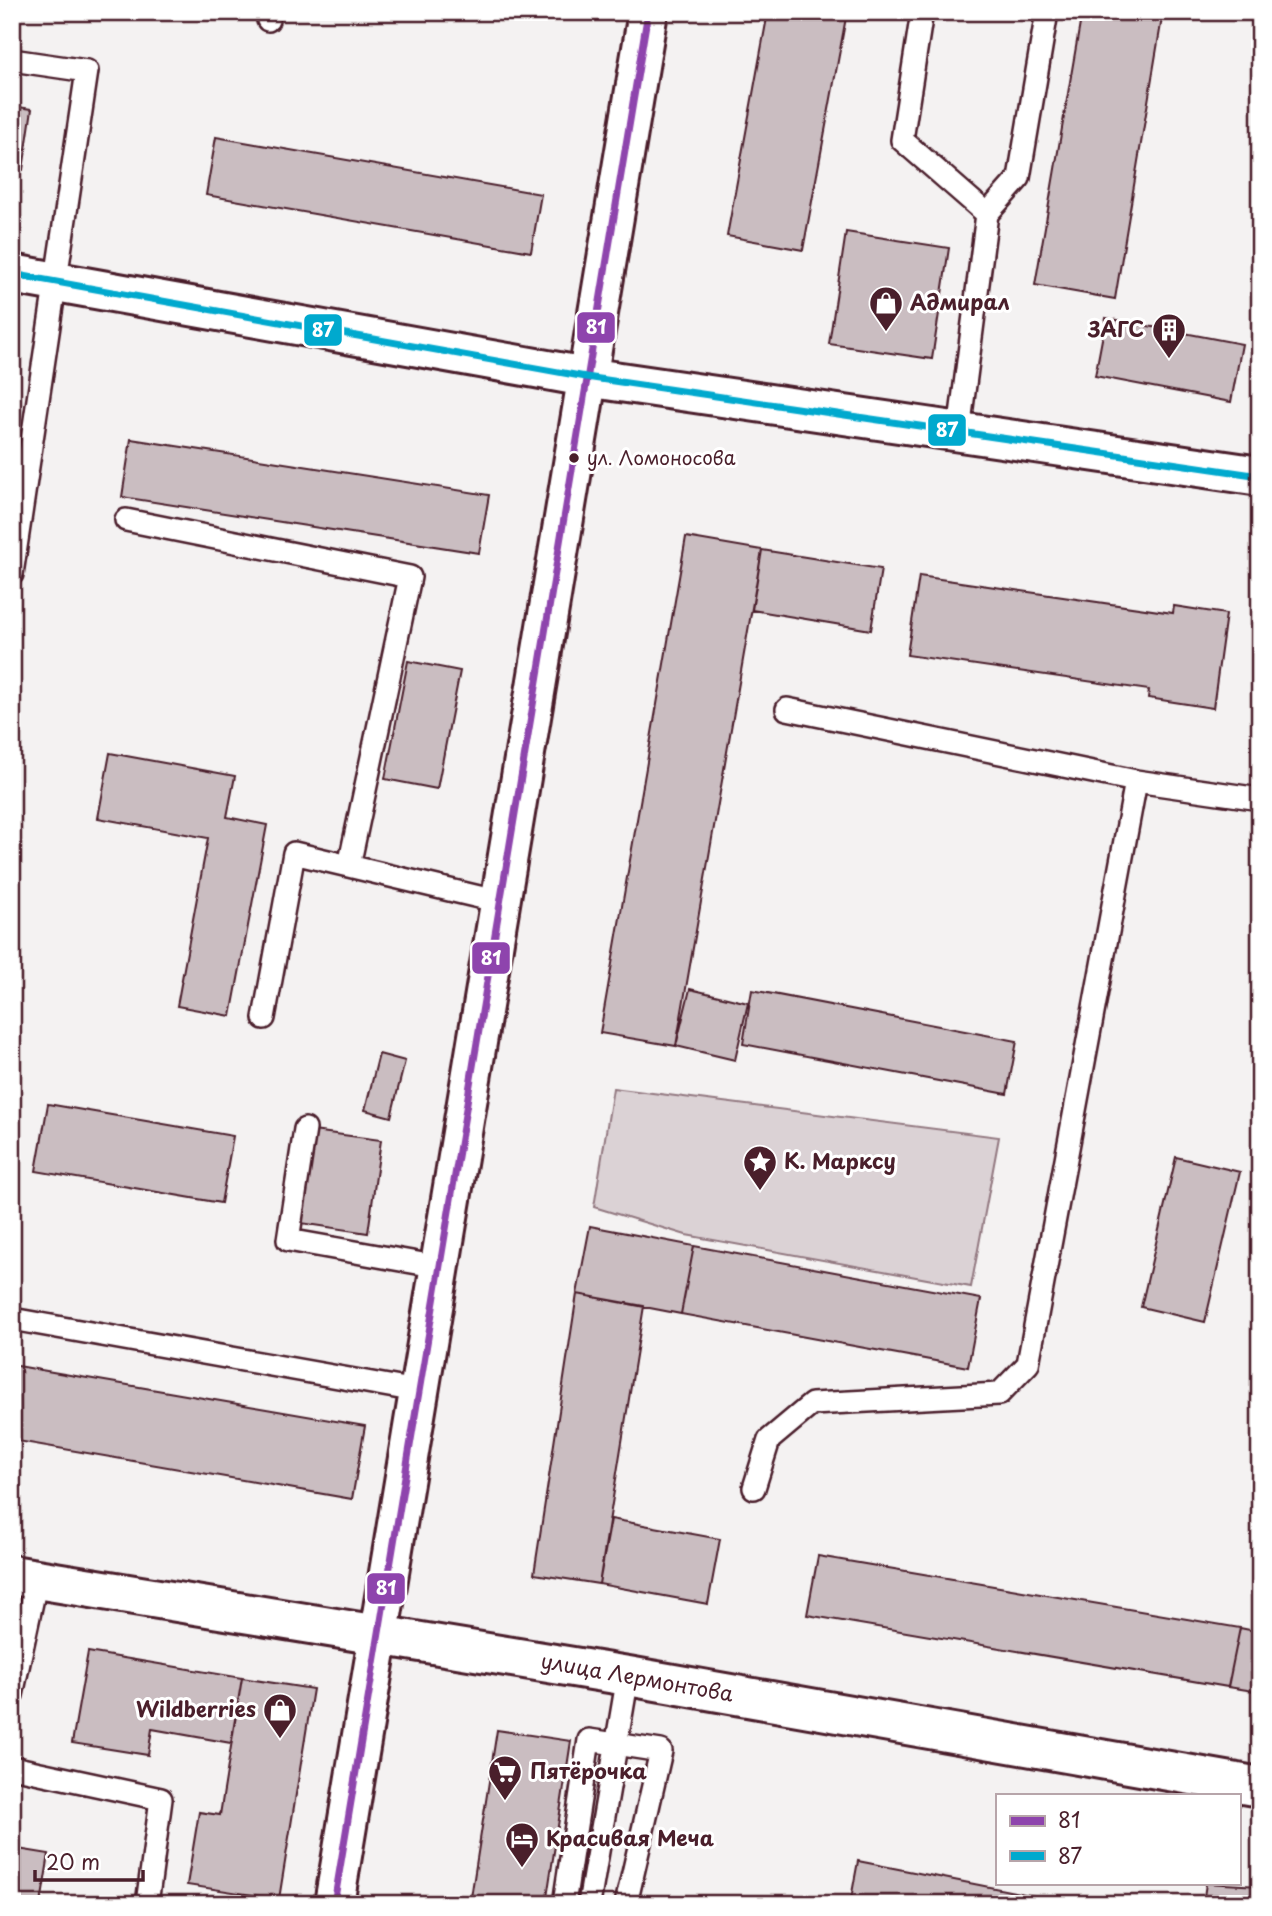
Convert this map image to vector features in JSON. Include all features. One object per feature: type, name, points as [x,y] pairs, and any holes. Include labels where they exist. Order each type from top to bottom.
[{"type":"street","points":[[334,1904],[648,12]]},
{"type":"street","points":[[12,274],[586,377],[1260,476]]},
{"type":"street","name":"улица Лермонтова","points":[[25,1577],[628,1676],[1260,1787]]},
{"type":"lane","points":[[922,12],[902,140],[987,214]]},
{"type":"lane","points":[[959,431],[987,214],[1019,178],[1047,12]]},
{"type":"lane","points":[[12,60],[87,71],[56,282],[17,514],[12,574]]},
{"type":"lane","points":[[126,520],[410,577],[349,866]]},
{"type":"lane","points":[[787,709],[1136,781],[1260,799]]},
{"type":"lane","points":[[754,1488],[769,1440],[811,1404],[999,1394],[1028,1364],[1136,781]]},
{"type":"lane","points":[[264,1018],[295,853],[500,902]]},
{"type":"lane","points":[[305,1129],[288,1240],[440,1267]]},
{"type":"lane","points":[[12,1319],[418,1391]]},
{"type":"lane","points":[[12,1695],[25,1577]]},
{"type":"lane","points":[[589,1904],[628,1676]]},
{"type":"lane","points":[[564,1904],[589,1740],[661,1751],[626,1904]]},
{"type":"lane","points":[[12,1767],[161,1799],[147,1904]]},
{"type":"shaded area","points":[[613,1088],[999,1137],[971,1287],[686,1235],[594,1207]]},
{"type":"building","points":[[370,12],[407,12],[406,18]]},
{"type":"building","points":[[768,12],[847,12],[803,250],[727,236]]},
{"type":"building","points":[[1082,12],[1163,12],[1115,299],[1035,285]]},
{"type":"building","points":[[12,106],[32,109],[23,170],[12,169]]},
{"type":"building","points":[[216,137],[541,194],[531,252],[206,195]]},
{"type":"building","points":[[846,232],[949,248],[932,359],[829,344]]},
{"type":"building","name":"ЗАГС","points":[[1106,318],[1242,344],[1231,402],[1095,376]]},
{"type":"building","points":[[131,439],[489,495],[479,553],[122,497]]},
{"type":"building","points":[[686,537],[762,550],[676,1046],[600,1033]]},
{"type":"building","points":[[762,550],[881,569],[871,630],[752,610]]},
{"type":"building","points":[[919,576],[1173,613],[1174,606],[1226,614],[1213,708],[1148,698],[1149,690],[907,655]]},
{"type":"building","points":[[408,661],[460,671],[437,789],[385,779]]},
{"type":"building","points":[[110,753],[235,776],[227,817],[267,825],[231,1016],[177,1006],[208,838],[98,818]]},
{"type":"building","points":[[690,989],[748,1003],[735,1060],[676,1046]]},
{"type":"building","points":[[752,990],[1017,1041],[1007,1094],[743,1044]]},
{"type":"building","points":[[379,1054],[405,1061],[391,1117],[365,1110]]},
{"type":"building","points":[[48,1104],[233,1136],[221,1203],[36,1171]]},
{"type":"building","points":[[313,1131],[381,1140],[368,1233],[301,1223]]},
{"type":"building","points":[[1176,1157],[1240,1172],[1205,1322],[1141,1307]]},
{"type":"building","points":[[590,1226],[694,1246],[681,1314],[577,1294]]},
{"type":"building","points":[[694,1246],[981,1299],[968,1367],[681,1314]]},
{"type":"building","points":[[577,1294],[644,1306],[599,1584],[534,1574]]},
{"type":"building","points":[[12,1365],[365,1426],[352,1499],[12,1440]]},
{"type":"building","points":[[611,1519],[720,1539],[708,1604],[599,1584]]},
{"type":"building","points":[[818,1556],[1240,1628],[1228,1687],[807,1615]]},
{"type":"building","points":[[1240,1628],[1260,1632],[1260,1692],[1228,1687]]},
{"type":"building","points":[[88,1652],[242,1678],[231,1743],[152,1729],[148,1755],[72,1743]]},
{"type":"building","points":[[242,1678],[313,1689],[279,1899],[187,1885],[199,1812],[220,1815]]},
{"type":"building","points":[[497,1730],[571,1741],[546,1904],[470,1904]]},
{"type":"building","points":[[12,1848],[49,1854],[41,1904],[12,1904]]},
{"type":"building","points":[[858,1861],[1055,1900],[1054,1904],[850,1904]]},
{"type":"building","points":[[1206,1884],[1260,1886],[1260,1904],[1203,1904]]},
{"type":"transit line","name":"81","points":[[334,1904],[648,12]]},
{"type":"transit line","name":"87","points":[[12,274],[586,377],[1260,476]]},
{"type":"place","name":"Адмирал","points":[[886,333]]},
{"type":"place","name":"ЗАГС","points":[[1169,360]]},
{"type":"place","name":"ул. Ломоносова","points":[[574,458]]},
{"type":"place","name":"К. Марксу","points":[[760,1192]]},
{"type":"place","name":"Wildberries","points":[[280,1740]]},
{"type":"place","name":"Пятёрочка","points":[[505,1802]]},
{"type":"place","name":"Красивая Меча","points":[[522,1869]]}]
